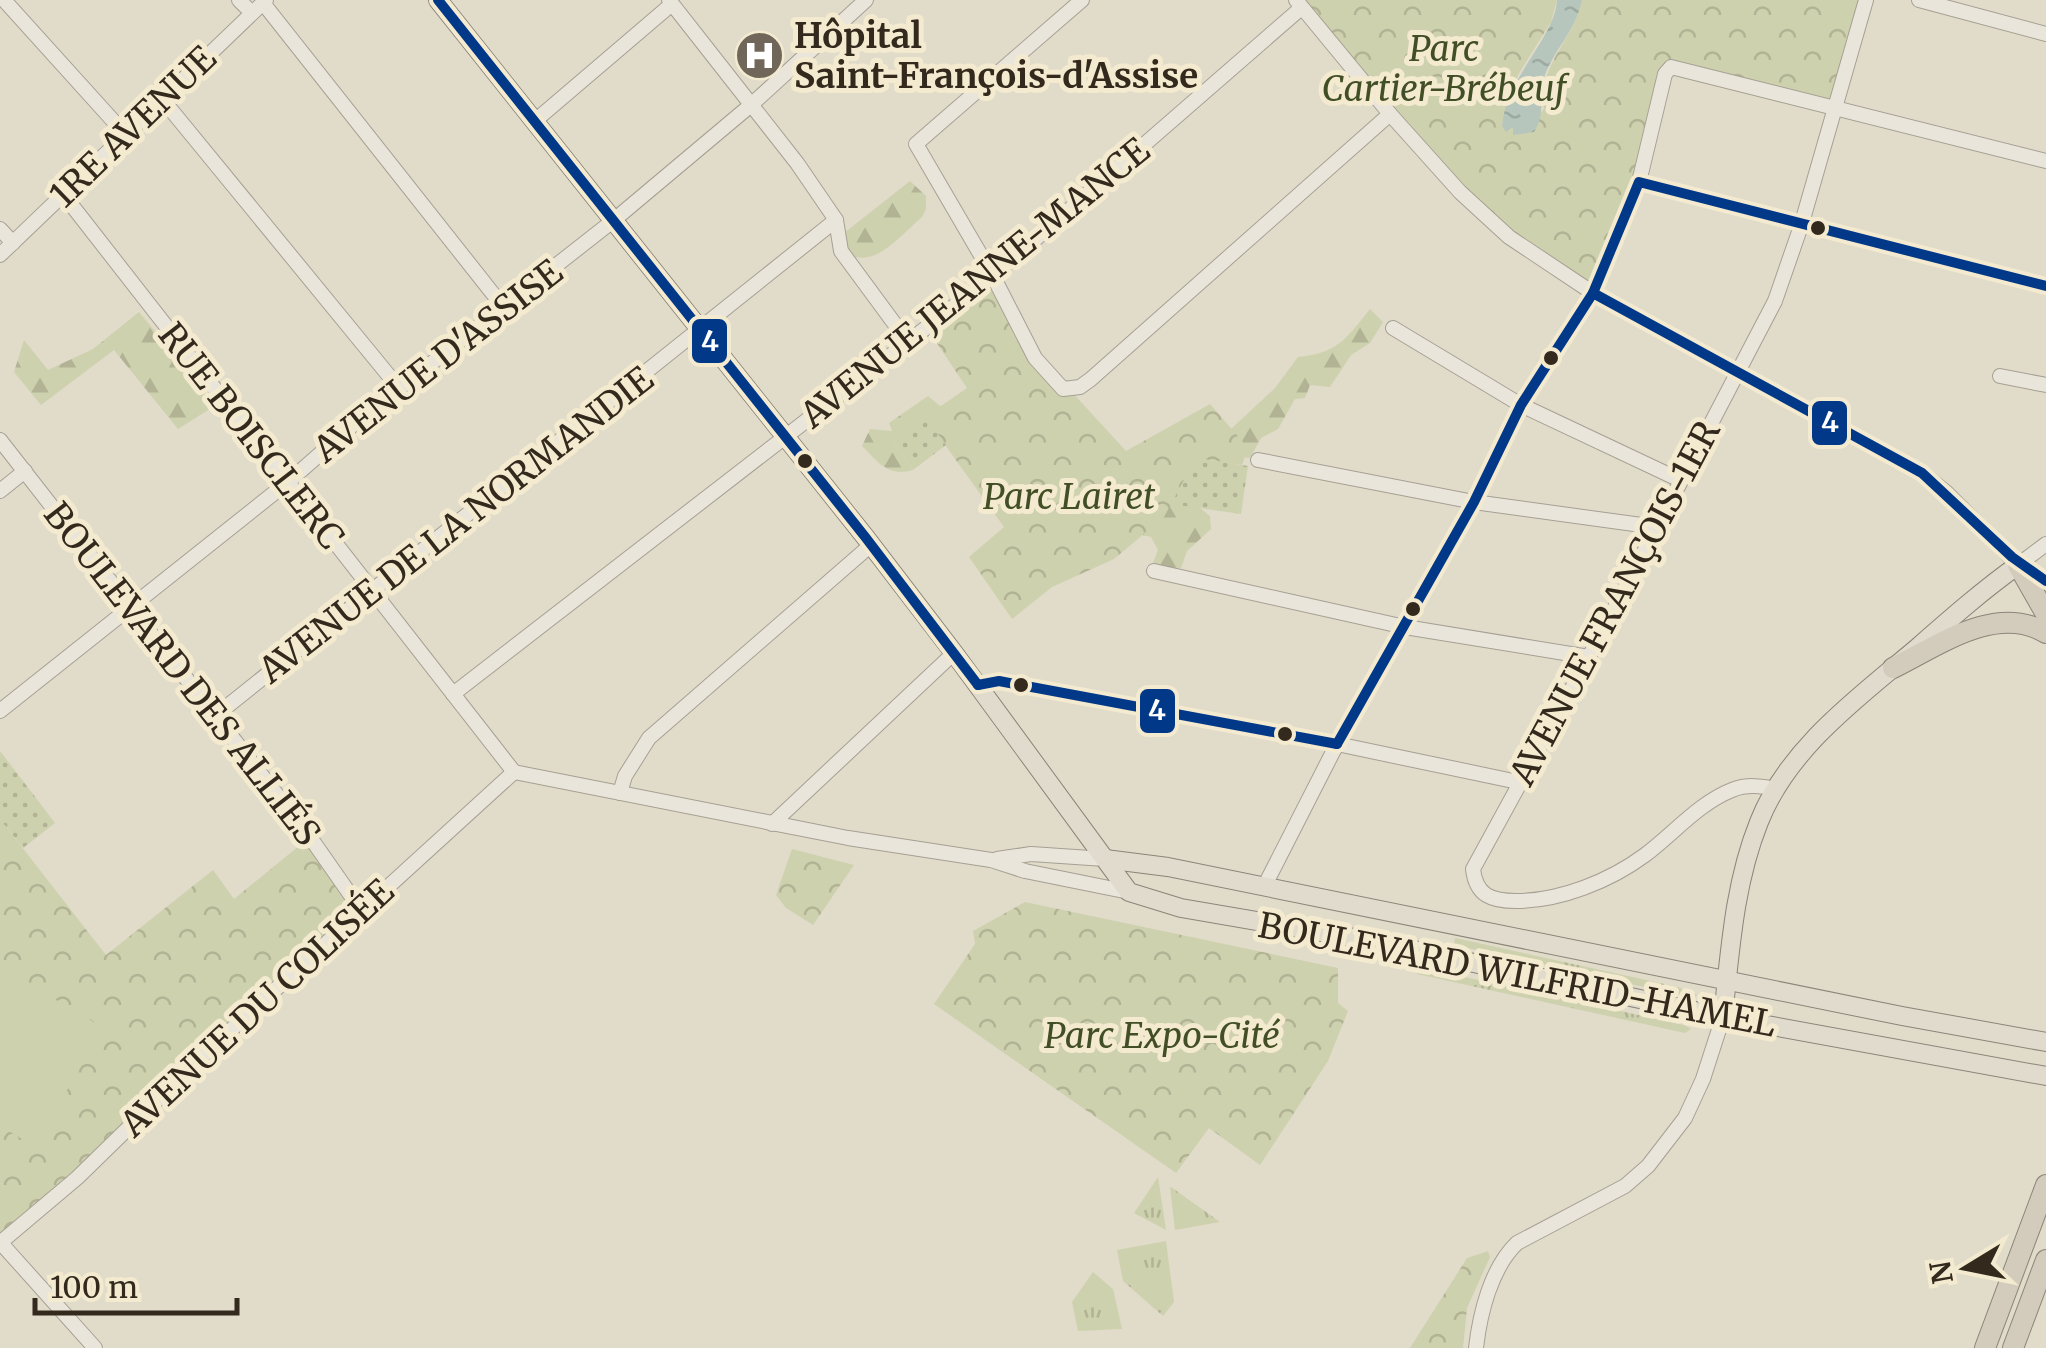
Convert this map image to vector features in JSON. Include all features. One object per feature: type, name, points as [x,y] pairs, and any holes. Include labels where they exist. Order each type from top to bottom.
[{"type":"highway","points":[[2018,565],[2046,581]]},
{"type":"highway","points":[[2018,565],[2046,614]]},
{"type":"highway","points":[[1893,668],[1963,633],[1993,623],[2022,624],[2046,634]]},
{"type":"highway","points":[[1985,1348],[2046,1185]]},
{"type":"highway","points":[[2013,1348],[2046,1260]]},
{"type":"main road","points":[[445,2],[954,652],[1129,892]]},
{"type":"main road","points":[[1723,1018],[1740,886],[1760,817],[1796,758],[1893,668],[2018,565]]},
{"type":"main road","name":"BOULEVARD WILFRID-HAMEL","points":[[1104,859],[1168,867],[2046,1042]]},
{"type":"main road","name":"BOULEVARD WILFRID-HAMEL","points":[[1129,892],[1181,908],[1372,941],[1723,1018],[2046,1076]]},
{"type":"street","points":[[4,0],[126,135]]},
{"type":"street","points":[[239,0],[260,6],[505,308]]},
{"type":"street","points":[[1082,0],[916,144],[993,276],[1035,358],[1063,389],[1080,387],[1390,114]]},
{"type":"street","name":"AVENUE FRANÇOIS-1ER","points":[[1777,789],[1754,785],[1730,791],[1645,855],[1586,887],[1526,901],[1499,901],[1486,897],[1473,869],[1775,301],[1801,226],[1866,0]]},
{"type":"street","points":[[1919,0],[2046,34]]},
{"type":"street","points":[[536,120],[671,2],[797,163],[836,220],[841,251],[908,342]]},
{"type":"street","name":"AVENUE D'ASSISE","points":[[0,711],[614,220],[752,106],[860,2]]},
{"type":"street","points":[[1298,4],[1390,114],[1508,238],[1593,292],[1922,473],[2018,565],[2046,544]]},
{"type":"street","name":"AVENUE JEANNE-MANCE","points":[[453,694],[993,276],[1298,4]]},
{"type":"street","name":"1RE AVENUE","points":[[0,255],[260,6]]},
{"type":"street","points":[[1264,887],[1337,744],[1474,502],[1520,405],[1593,292],[1639,182],[1665,74],[1671,67],[2046,160]]},
{"type":"street","points":[[163,100],[400,388]]},
{"type":"street","points":[[1639,182],[2046,286]]},
{"type":"street","name":"RUE BOISCLERC","points":[[62,194],[514,772]]},
{"type":"street","name":"AVENUE DE LA NORMANDIE","points":[[215,716],[836,220]]},
{"type":"street","points":[[0,229],[13,243]]},
{"type":"street","points":[[1393,328],[1520,405],[1680,480]]},
{"type":"street","points":[[2000,376],[2046,386]]},
{"type":"street","name":"BOULEVARD DES ALLIÉS","points":[[0,440],[310,837],[361,910]]},
{"type":"street","points":[[1258,460],[1474,502],[1656,527]]},
{"type":"street","points":[[0,491],[25,471]]},
{"type":"street","points":[[620,793],[624,776],[649,738],[870,544]]},
{"type":"street","points":[[1154,571],[1405,627],[1588,658]]},
{"type":"street","points":[[772,824],[954,652]]},
{"type":"street","points":[[978,685],[999,681],[1518,782]]},
{"type":"street","name":"BOULEVARD WILFRID-HAMEL","points":[[514,772],[772,824],[991,860],[1129,892]]},
{"type":"street","name":"AVENUE DU COLISÉE","points":[[0,1242],[77,1178],[166,1090],[514,772]]},
{"type":"street","name":"BOULEVARD WILFRID-HAMEL","points":[[991,860],[1031,854],[1104,859]]},
{"type":"street","points":[[1476,1348],[1479,1320],[1505,1254],[1517,1243],[1624,1186],[1648,1166],[1685,1118],[1704,1079],[1723,1018]]},
{"type":"street","points":[[0,1242],[94,1348]]},
{"type":"green space","name":"Parc Cartier-Brébeuf","points":[[1295,0],[1557,0],[1551,22],[1518,75],[1503,119],[1502,126],[1513,126],[1523,132],[1544,109],[1546,79],[1582,0],[1866,0],[1835,108],[1671,67],[1639,182],[1593,293],[1509,237]]},
{"type":"green space","points":[[910,181],[926,196],[926,209],[891,245],[869,257],[857,257],[834,241]]},
{"type":"green space","name":"Parc Lairet","points":[[993,276],[1035,358],[1126,451],[1210,404],[1248,448],[1242,465],[1196,458],[1164,517],[1114,559],[1052,587],[1012,619],[969,557],[1004,527],[925,417],[967,388],[926,327]]},
{"type":"green space","points":[[987,302],[970,445],[893,441],[913,470],[897,472],[885,467],[862,446],[870,429],[892,431],[889,423],[928,396],[941,407],[967,389]]},
{"type":"green space","points":[[1370,309],[1383,322],[1370,343],[1351,355],[1330,387],[1310,385],[1305,398],[1295,399],[1278,429],[1261,438],[1250,458],[1215,454],[1172,503],[1200,508],[1210,516],[1211,529],[1187,551],[1181,568],[1151,568],[1158,550],[1151,537],[1134,533],[1208,430],[1231,429],[1275,388],[1298,357],[1323,352],[1340,343]]},
{"type":"green space","points":[[139,312],[216,405],[178,429],[114,350],[41,405],[14,372],[24,340],[48,370],[93,349]]},
{"type":"green space","points":[[925,417],[946,445],[913,470],[893,441]]},
{"type":"green space","points":[[1196,458],[1248,466],[1241,514],[1171,504]]},
{"type":"green space","points":[[0,751],[55,823],[23,848],[0,819]]},
{"type":"green space","points":[[0,819],[106,955],[213,870],[234,899],[310,837],[361,910],[0,1242]]},
{"type":"green space","points":[[792,849],[854,865],[813,925],[786,908],[776,895]]},
{"type":"green space","name":"Parc Expo-Cité","points":[[1025,902],[1338,968],[1338,1003],[1348,1011],[1328,1061],[1260,1165],[1209,1128],[1176,1173],[934,1004],[975,944],[973,931]]},
{"type":"green space","points":[[1455,938],[1678,987],[1697,995],[1694,998],[1454,945]]},
{"type":"green space","points":[[0,967],[104,1028],[34,1146],[0,1126]]},
{"type":"green space","points":[[1419,967],[1691,1029],[1685,1033],[1417,974]]},
{"type":"green space","points":[[1158,1177],[1166,1230],[1134,1213]]},
{"type":"green space","points":[[1171,1187],[1220,1222],[1175,1230]]},
{"type":"green space","points":[[1166,1241],[1174,1302],[1163,1316],[1123,1281],[1117,1250]]},
{"type":"green space","points":[[1488,1251],[1490,1257],[1467,1308],[1463,1348],[1410,1348],[1467,1258]]},
{"type":"green space","points":[[1093,1272],[1113,1289],[1122,1329],[1078,1331],[1072,1302]]},
{"type":"water","points":[[1557,0],[1582,0],[1544,78],[1540,117],[1534,132],[1513,135],[1513,127],[1506,132],[1502,126],[1505,108],[1548,29]]},
{"type":"transit line","name":"4","points":[[438,0],[866,538],[978,685]]},
{"type":"transit line","name":"4","points":[[1337,744],[1474,502],[1521,405],[1593,293],[1639,182],[2046,286]]},
{"type":"transit line","name":"4","points":[[1593,293],[1922,473],[2012,557],[2046,581]]},
{"type":"transit line","name":"4","points":[[978,685],[999,681],[1337,744]]},
{"type":"place","name":"Hôpital Saint-François-d'Assise","points":[[759,56]]}]
